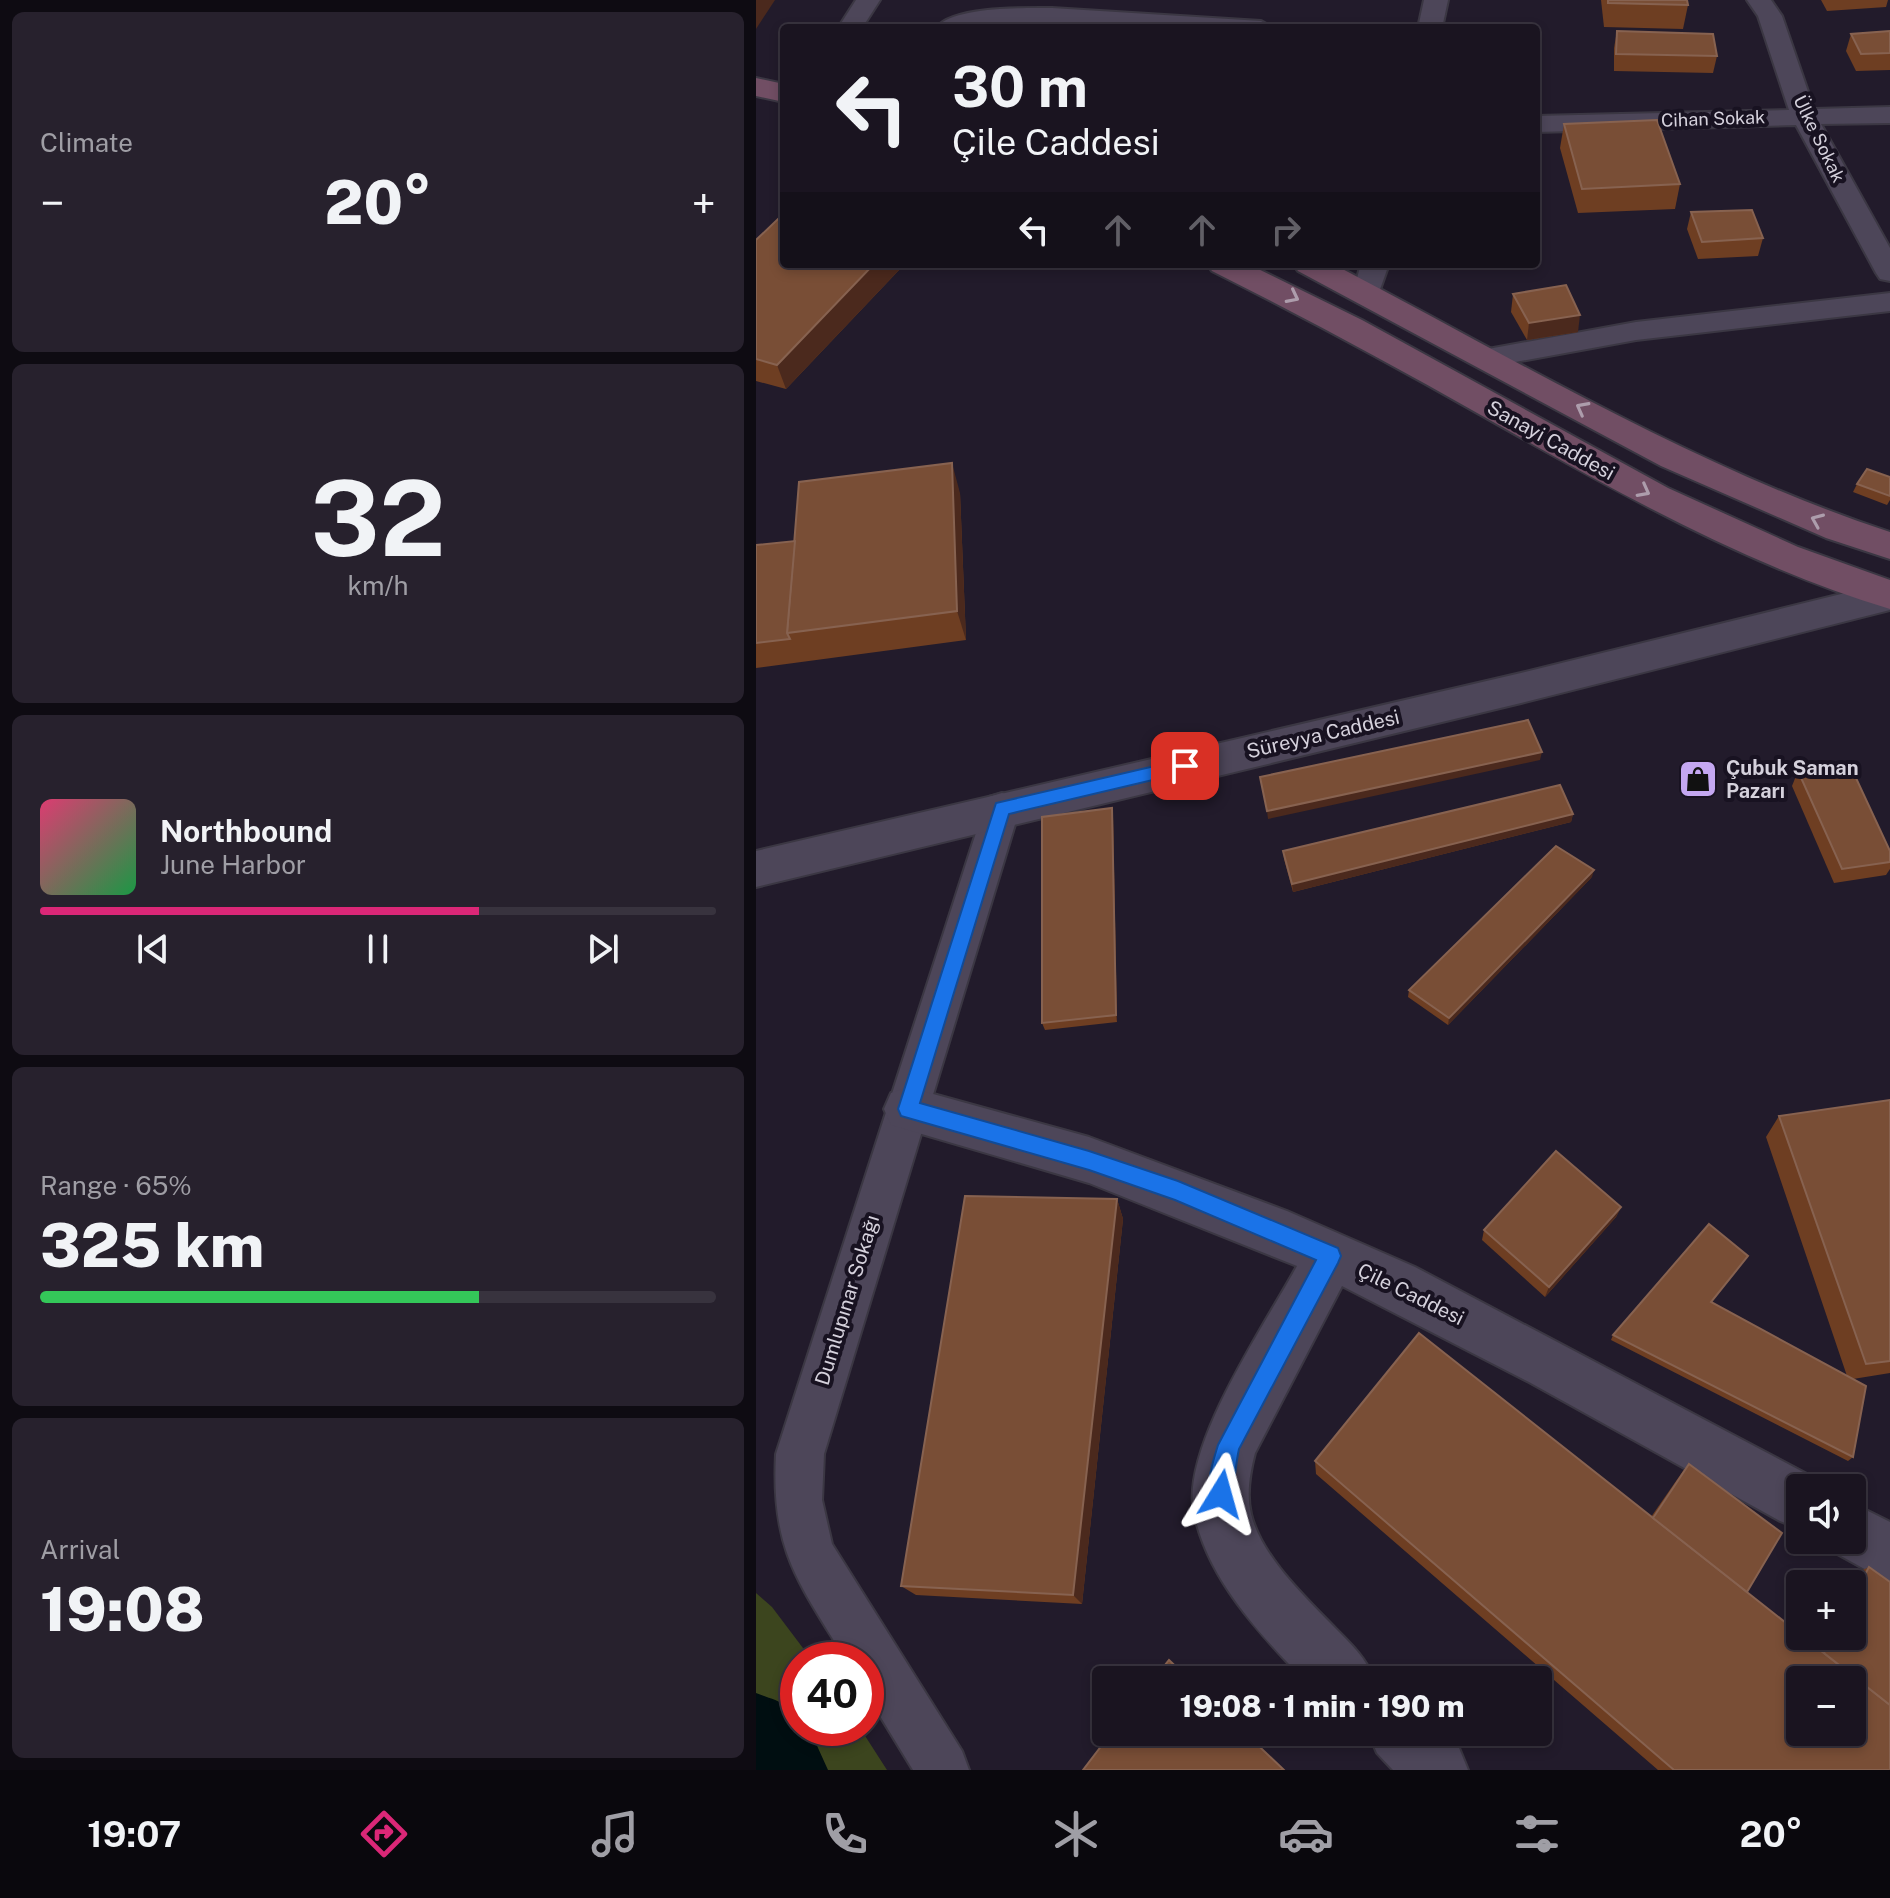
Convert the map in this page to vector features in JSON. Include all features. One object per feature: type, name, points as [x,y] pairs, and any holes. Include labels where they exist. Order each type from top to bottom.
[{"type":"main road","name":"Sanayi Caddesi","points":[[1231,268],[1350,327],[1655,497],[1785,557],[1890,596]]},
{"type":"main road","name":"Sanayi Caddesi","points":[[1327,268],[1371,278],[1488,358],[1674,457],[1839,529],[1890,546]]},
{"type":"street","points":[[853,24],[868,0]]},
{"type":"street","points":[[1431,24],[1436,0]]},
{"type":"street","name":"Ülke Sokak","points":[[1759,0],[1770,16],[1804,116],[1890,273]]},
{"type":"street","points":[[958,24],[985,15],[1048,14],[1200,24]]},
{"type":"street","name":"Cihan Sokak","points":[[1540,124],[1890,115]]},
{"type":"street","points":[[1488,358],[1636,331],[1890,302]]},
{"type":"street","name":"Süreyya Caddesi","points":[[756,869],[1002,808],[1521,688],[1890,596]]},
{"type":"street","name":"Dumlupınar Sokağı","points":[[943,1770],[809,1553],[798,1500],[800,1454],[859,1256],[1002,808]]},
{"type":"street","name":"Çile Caddesi","points":[[908,1109],[1089,1160],[1178,1191],[1330,1256],[1548,1363],[1786,1493]]},
{"type":"street","points":[[1330,1256],[1229,1445],[1221,1477],[1222,1512],[1232,1545],[1249,1570],[1331,1666]]},
{"type":"street","points":[[1866,1539],[1890,1554]]},
{"type":"street","points":[[1412,1746],[1437,1770]]},
{"type":"green space","points":[[756,1593],[772,1607],[798,1642],[780,1642],[780,1746],[872,1746],[887,1770],[756,1770]]},
{"type":"building","points":[[1608,0],[1687,0],[1688,5],[1608,3]]},
{"type":"building","points":[[1617,31],[1713,34],[1717,56],[1616,54]]},
{"type":"building","points":[[1890,31],[1890,53],[1861,54],[1851,34]]},
{"type":"building","points":[[1657,120],[1680,184],[1582,189],[1564,124]]},
{"type":"building","points":[[1752,210],[1763,238],[1702,242],[1691,212]]},
{"type":"building","points":[[780,218],[780,268],[870,268],[777,365],[756,359],[756,240]]},
{"type":"building","points":[[1566,285],[1580,315],[1529,323],[1513,294]]},
{"type":"building","points":[[952,463],[957,611],[787,633],[799,482]]},
{"type":"building","points":[[1867,469],[1890,477],[1890,496],[1857,484]]},
{"type":"building","points":[[795,541],[787,633],[790,639],[756,643],[756,545]]},
{"type":"building","points":[[1528,720],[1542,752],[1267,811],[1260,777]]},
{"type":"building","points":[[1849,763],[1890,851],[1890,862],[1842,869],[1798,771]]},
{"type":"building","points":[[1560,785],[1573,814],[1292,884],[1283,851]]},
{"type":"building","points":[[1112,808],[1116,1015],[1042,1023],[1042,817]]},
{"type":"building","points":[[1556,846],[1594,870],[1449,1018],[1409,990]]},
{"type":"building","points":[[1890,1100],[1890,1361],[1866,1364],[1779,1116]]},
{"type":"building","points":[[1556,1151],[1621,1207],[1549,1287],[1484,1230]]},
{"type":"building","points":[[965,1196],[1117,1199],[1073,1595],[901,1586]]},
{"type":"building","points":[[1709,1224],[1748,1256],[1711,1302],[1866,1386],[1853,1457],[1613,1335]]},
{"type":"building","points":[[1419,1333],[1786,1623],[1786,1650],[1820,1650],[1840,1666],[1786,1666],[1786,1746],[1866,1746],[1866,1686],[1890,1705],[1890,1770],[1674,1770],[1315,1461]]},
{"type":"building","points":[[1689,1464],[1782,1533],[1747,1592],[1653,1518]]},
{"type":"building","points":[[1869,1567],[1890,1582],[1890,1705],[1866,1686],[1866,1666],[1840,1666],[1824,1653],[1826,1650],[1866,1650],[1866,1573]]},
{"type":"building","points":[[1101,1746],[1259,1746],[1284,1770],[1083,1770]]},
{"type":"waterway","points":[[756,1744],[777,1770]]},
{"type":"place","name":"Çubuk Saman Pazarı","points":[[1698,779]]},
{"type":"route","points":[[1185,766],[1002,808],[908,1109],[1089,1160],[1178,1191],[1330,1256],[1229,1445],[1221,1477],[1221,1494]]}]
